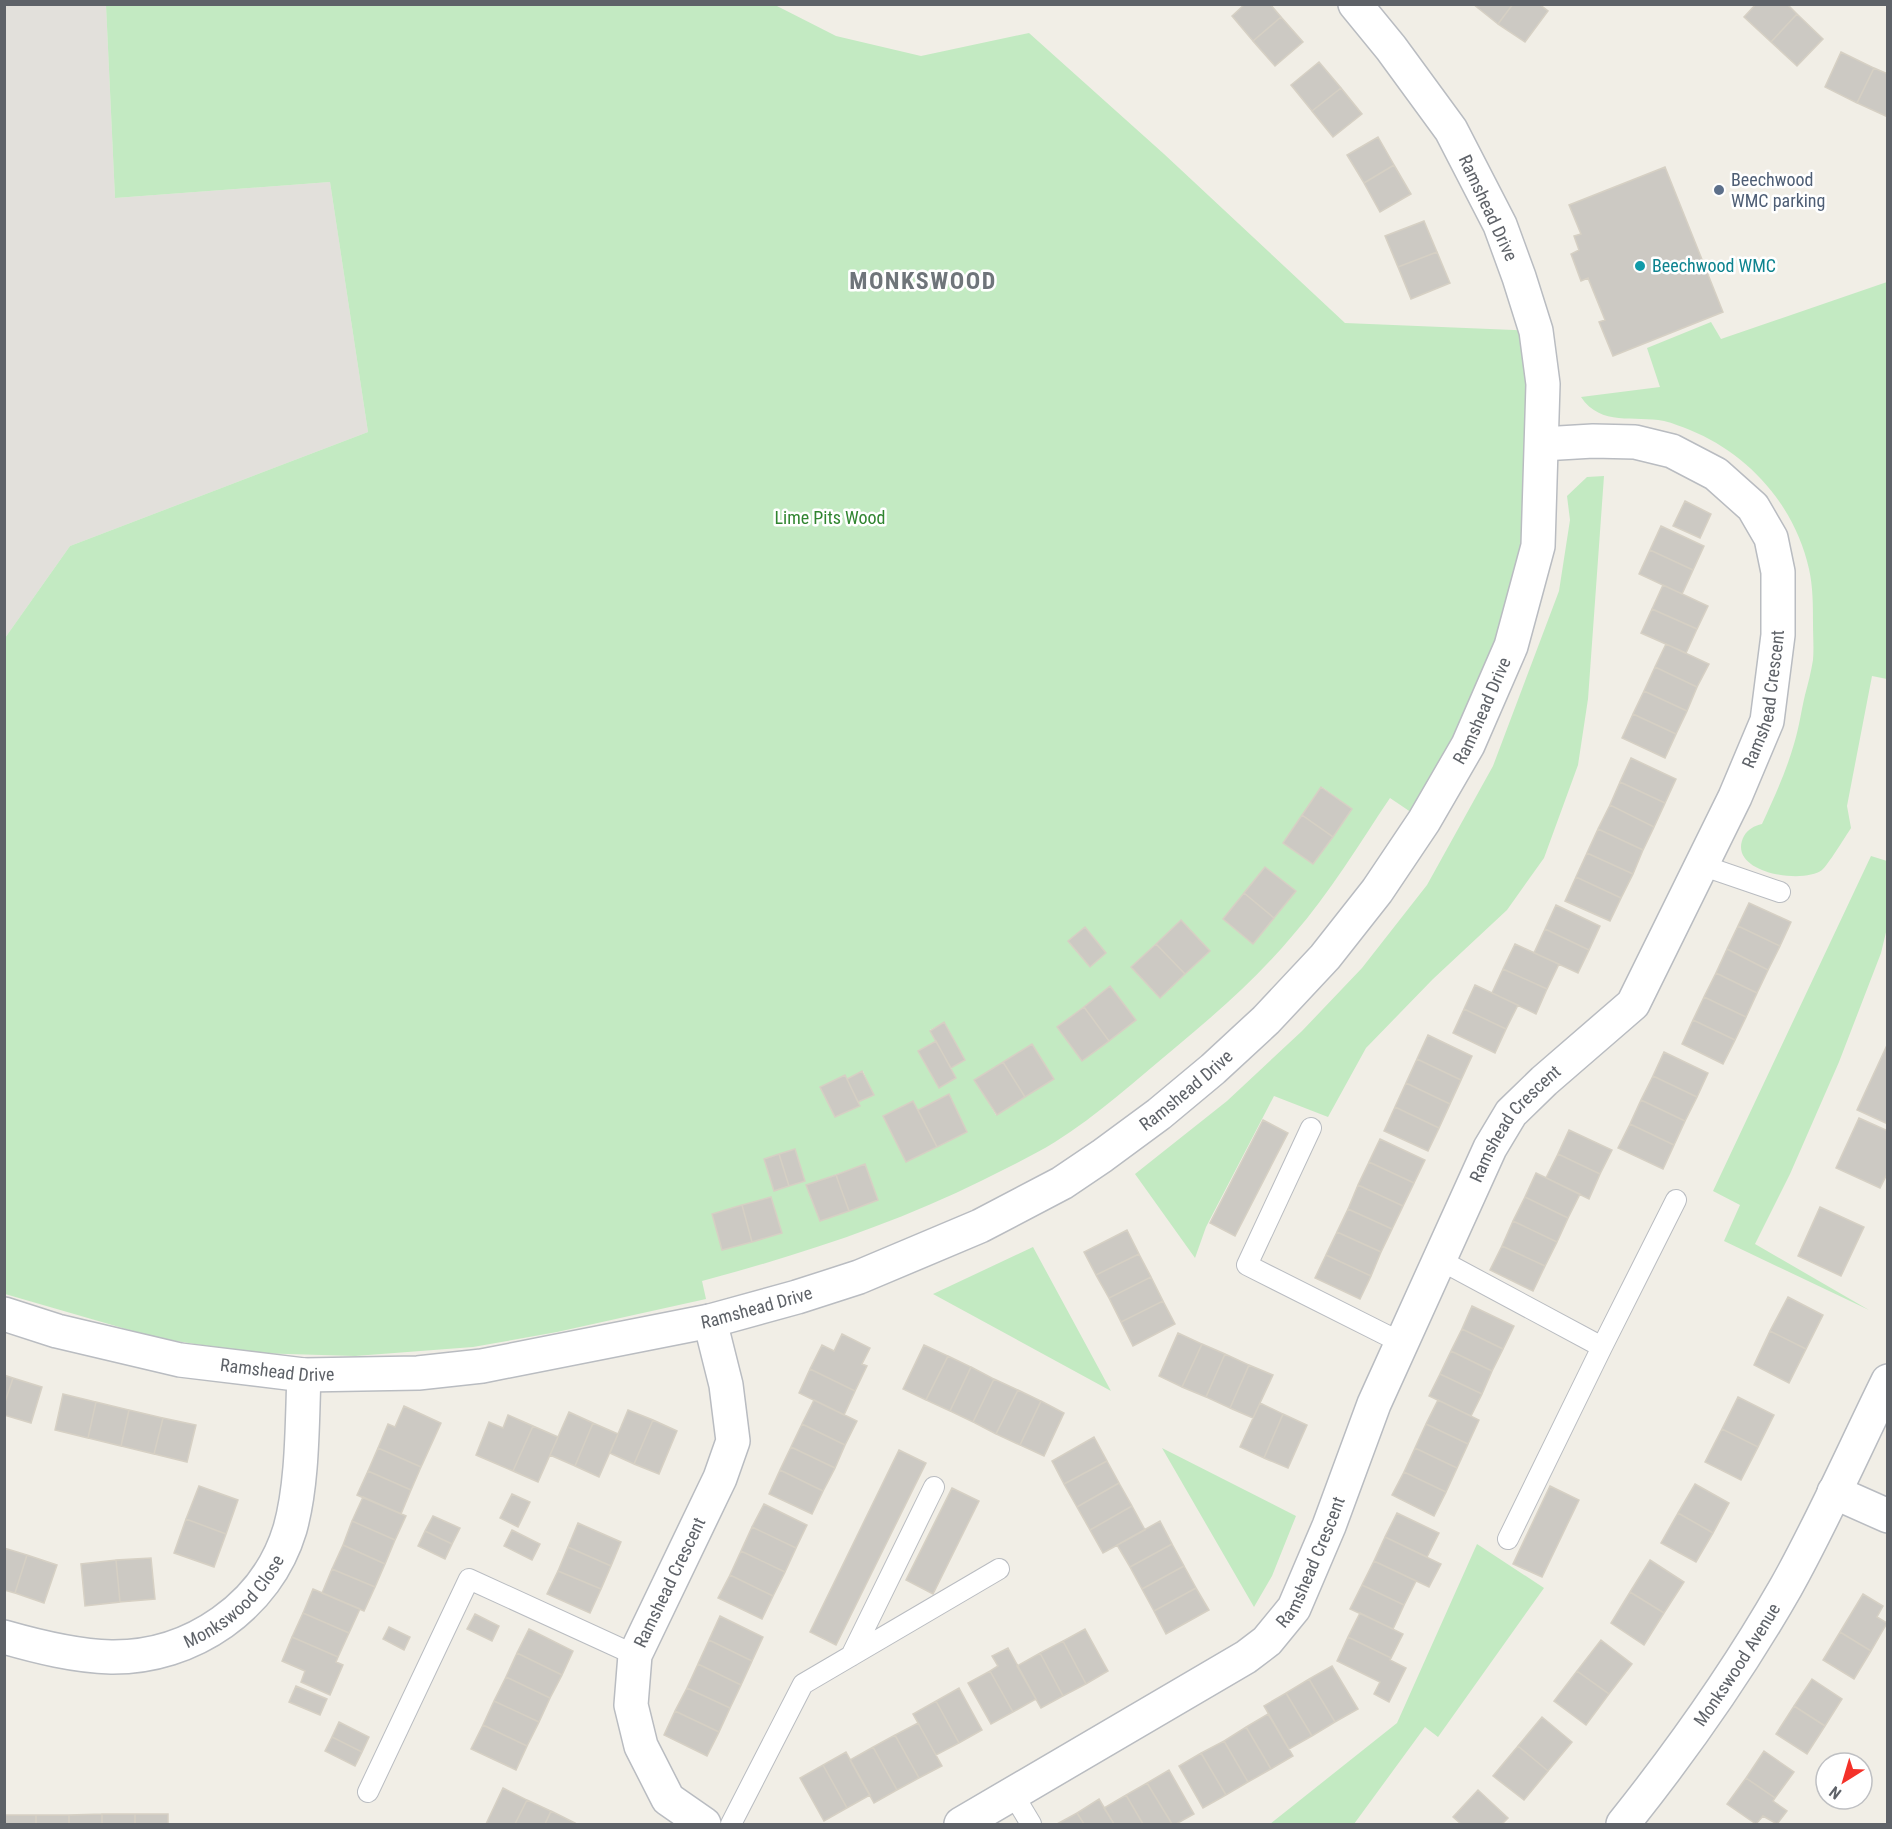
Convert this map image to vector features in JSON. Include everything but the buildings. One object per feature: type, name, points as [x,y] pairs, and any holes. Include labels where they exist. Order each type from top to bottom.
[{"type":"street","name":"Ramshead Drive","points":[[4,1314],[57,1330],[180,1360],[304,1375],[418,1373],[482,1366],[710,1321],[797,1297],[880,1269],[980,1226],[1062,1183],[1159,1114],[1213,1069],[1266,1020],[1324,957],[1377,891],[1424,821],[1468,745],[1511,646],[1538,546],[1543,384],[1536,331],[1500,225],[1451,130],[1391,48],[1354,4]]},
{"type":"street","name":"Ramshead Crescent","points":[[961,1824],[1246,1657],[1267,1641],[1294,1608],[1329,1526],[1374,1404],[1490,1148],[1511,1113],[1544,1081],[1633,1004],[1735,797],[1767,721],[1778,635],[1778,572],[1771,538],[1753,507],[1716,474],[1672,451],[1635,442],[1593,441],[1542,444]]},
{"type":"street","name":"Ramshead Crescent","points":[[704,1824],[668,1799],[640,1746],[631,1705],[635,1655],[720,1478],[733,1441],[726,1385],[710,1321]]},
{"type":"street","name":"Monkswood Close","points":[[4,1637],[76,1654],[111,1657],[138,1656],[188,1643],[233,1615],[252,1597],[268,1576],[290,1528],[301,1448],[304,1375]]},
{"type":"street","name":"Monkswood Avenue","points":[[1623,1824],[1668,1768],[1732,1677],[1786,1585],[1887,1382]]},
{"type":"street","points":[[1834,1491],[1887,1516]]},
{"type":"lane","points":[[1701,865],[1780,892]]},
{"type":"lane","points":[[1311,1128],[1247,1264],[1402,1343]]},
{"type":"lane","points":[[1508,1539],[1676,1200]]},
{"type":"lane","points":[[1440,1260],[1602,1347]]},
{"type":"lane","points":[[850,1656],[934,1487]]},
{"type":"lane","points":[[731,1824],[803,1684],[999,1569]]},
{"type":"lane","points":[[368,1792],[469,1579],[635,1655]]},
{"type":"lane","points":[[1014,1794],[1032,1824]]},
{"type":"shaded area","points":[[5,5],[106,5],[115,198],[330,182],[368,432],[70,546],[5,638]]},
{"type":"green space","name":"Lime Pits Wood","points":[[106,5],[775,5],[836,36],[921,56],[1029,33],[1164,154],[1345,323],[1536,331],[1538,546],[1424,821],[1390,798],[1319,902],[1266,965],[1207,1021],[1117,1097],[1071,1132],[1046,1147],[949,1196],[880,1225],[774,1261],[702,1281],[706,1299],[557,1332],[473,1347],[355,1356],[252,1353],[157,1338],[5,1294],[5,638],[70,546],[368,432],[330,182],[115,198]],"holes":[[[1322,787],[1352,809],[1313,864],[1283,843]],[[1265,867],[1295,891],[1253,943],[1223,919]],[[1181,920],[1210,951],[1160,997],[1131,967]],[[1085,927],[1106,953],[1090,966],[1068,941]],[[1110,987],[1136,1020],[1082,1061],[1057,1027]],[[944,1023],[965,1060],[951,1068],[956,1078],[939,1087],[936,1041],[930,1030]],[[1032,1044],[1054,1079],[996,1115],[975,1080]],[[863,1071],[873,1095],[858,1102],[859,1106],[835,1117],[820,1087],[845,1076],[847,1079]],[[949,1095],[967,1132],[906,1162],[883,1116],[913,1101],[918,1110]],[[795,1149],[805,1181],[774,1191],[764,1159]],[[865,1164],[878,1200],[820,1221],[807,1185]]]},
{"type":"green space","points":[[1887,282],[1887,679],[1872,676],[1847,806],[1851,828],[1822,870],[1799,876],[1768,872],[1755,867],[1745,859],[1741,848],[1747,831],[1762,824],[1784,775],[1796,738],[1813,660],[1812,589],[1802,546],[1781,504],[1750,468],[1732,453],[1711,440],[1671,423],[1653,419],[1619,418],[1598,413],[1581,397],[1660,387],[1647,348],[1711,322],[1721,339]]},
{"type":"green space","points":[[1604,476],[1588,699],[1578,765],[1544,858],[1507,910],[1433,979],[1366,1048],[1328,1117],[1274,1096],[1206,1227],[1195,1258],[1135,1174],[1227,1101],[1302,1031],[1362,968],[1427,885],[1493,766],[1559,591],[1570,520],[1567,496],[1587,477]]},
{"type":"green space","points":[[1871,856],[1887,861],[1887,928],[1881,953],[1839,1062],[1790,1174],[1755,1244],[1869,1310],[1724,1241],[1740,1205],[1713,1191]]},
{"type":"green space","points":[[1033,1247],[1111,1391],[933,1294]]},
{"type":"green space","points":[[1162,1448],[1296,1516],[1272,1576],[1254,1607]]},
{"type":"green space","points":[[1477,1544],[1544,1588],[1438,1737],[1425,1727],[1354,1824],[1270,1824],[1397,1723]]},
{"type":"place","name":"Beechwood WMC parking","points":[[1719,190]]},
{"type":"place","name":"Beechwood WMC","points":[[1640,266]]},
{"type":"district","name":"MONKSWOOD","points":[[923,281]]}]
